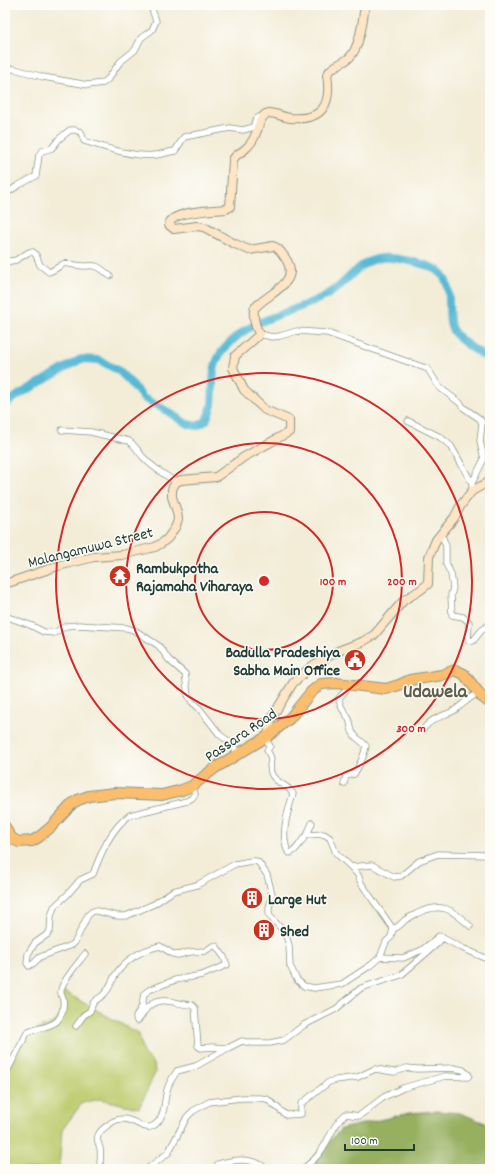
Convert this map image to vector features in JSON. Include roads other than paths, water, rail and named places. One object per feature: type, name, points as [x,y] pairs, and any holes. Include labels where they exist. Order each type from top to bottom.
[{"type":"highway","name":"Passara Road","points":[[5,827],[13,839],[19,842],[32,841],[51,827],[72,804],[89,796],[115,793],[162,795],[192,786],[215,768],[267,737],[290,718],[317,686],[327,683],[386,689],[410,680],[455,670],[464,674],[478,693],[490,703]]},
{"type":"street","points":[[5,69],[15,69],[43,77],[88,85],[103,83],[108,80],[120,62],[135,50],[141,38],[152,30],[156,21],[152,9],[148,5]]},
{"type":"street","points":[[5,194],[36,176],[39,155],[42,151],[52,148],[59,139],[70,130],[80,132],[84,141],[96,145],[120,152],[149,156],[175,151],[184,137],[230,128],[243,130],[254,127],[254,123],[257,118],[269,113],[289,118],[301,118],[311,116],[323,110],[329,96],[328,75],[333,67],[348,59],[354,52],[365,5]]},
{"type":"street","points":[[258,332],[254,315],[256,307],[280,288],[289,276],[290,268],[280,250],[274,246],[249,250],[204,227],[197,226],[174,229],[171,228],[170,221],[172,218],[192,212],[226,209],[230,206],[233,160],[235,156],[243,151],[252,141],[264,115]]},
{"type":"street","points":[[5,262],[16,260],[29,252],[33,252],[36,255],[40,265],[49,272],[68,263],[76,266],[94,265],[100,267],[110,276]]},
{"type":"street","points":[[258,332],[272,337],[297,331],[328,333],[428,369],[439,387],[480,419],[482,423],[480,441],[484,459],[472,487],[454,518],[436,540],[429,557],[428,584],[404,600],[374,635],[362,642],[338,651],[312,666],[294,682],[271,719],[267,737],[270,746],[267,750],[271,757],[271,774],[280,784],[292,790],[293,794],[285,826],[285,841],[288,852],[290,853],[297,849],[304,837],[307,835],[312,823]]},
{"type":"street","points":[[62,430],[91,432],[130,441],[134,444],[142,457],[176,482],[181,480],[216,477],[244,457],[289,432],[289,420],[265,410],[244,390],[233,368],[235,356],[258,332]]},
{"type":"street","points":[[408,421],[440,437],[450,446],[472,487]]},
{"type":"street","points":[[472,487],[490,481]]},
{"type":"street","name":"Malangamuwa Street","points":[[5,584],[58,566],[94,557],[122,555],[155,547],[162,543],[168,538],[176,526],[178,519],[172,496],[172,489],[176,482]]},
{"type":"street","points":[[443,538],[446,546],[446,564],[451,574],[453,588],[451,595],[452,616],[463,617],[470,622],[468,640],[473,642],[481,631],[490,624]]},
{"type":"street","points":[[5,616],[44,632],[54,633],[66,626],[79,625],[127,628],[136,632],[159,646],[169,660],[185,674],[188,695],[192,702],[199,708],[220,735],[231,743],[239,755]]},
{"type":"street","points":[[344,784],[346,776],[354,774],[363,759],[362,756],[366,746],[357,738],[350,727],[350,720],[339,703],[339,698],[352,685]]},
{"type":"street","points":[[425,727],[430,720],[454,710],[470,697],[478,693]]},
{"type":"street","points":[[192,786],[195,794],[187,801],[130,815],[125,818],[105,844],[93,874],[80,880],[54,907],[51,916],[50,931],[35,943],[28,954],[27,963],[29,966],[40,956],[75,942],[88,915],[93,911],[117,916],[126,916],[154,904],[173,891],[197,884],[235,864],[256,861],[260,863],[267,875],[272,894],[269,915],[285,933],[290,945],[290,966],[297,980],[304,986],[314,988],[342,984],[371,966],[380,957],[386,942],[391,938],[393,929],[371,894],[361,883],[358,875],[336,853],[330,838],[324,834],[307,835]]},
{"type":"street","points":[[351,867],[372,865],[394,877],[401,876],[419,861],[438,854],[490,855]]},
{"type":"street","points":[[393,929],[397,928],[405,920],[423,910],[440,906],[454,911],[470,926]]},
{"type":"street","points":[[380,957],[403,958],[422,950],[439,936],[490,960]]},
{"type":"street","points":[[103,1169],[100,1166],[100,1150],[97,1140],[101,1131],[113,1121],[122,1118],[147,1127],[153,1126],[159,1121],[163,1112],[168,1087],[177,1071],[196,1066],[242,1041],[251,1043],[270,1043],[284,1040],[304,1025],[336,1009],[362,988],[401,975],[438,944],[443,937]]},
{"type":"street","points":[[76,1026],[84,1015],[90,1011],[92,1002],[105,993],[117,973],[134,955],[148,948],[160,946],[173,954],[178,955],[190,952],[205,951],[213,946],[216,946],[224,957],[227,965],[202,975],[175,980],[149,990],[144,994],[142,1006],[136,1018],[137,1021],[141,1018],[147,1008],[152,1004],[159,1002],[171,1000],[183,1005],[192,1005],[195,1008],[198,1046],[201,1048],[228,1048]]},
{"type":"street","points":[[5,1075],[27,1033],[59,1019],[62,1014],[63,1002],[61,990],[64,982],[85,954]]},
{"type":"street","points":[[147,1169],[168,1153],[187,1117],[193,1111],[209,1102],[242,1098],[267,1099],[286,1116],[301,1114],[301,1104],[329,1082],[358,1077],[375,1069],[394,1072],[407,1068],[454,1068],[468,1073],[468,1077],[446,1076],[403,1088],[384,1097],[359,1116],[346,1114],[334,1127],[321,1151],[304,1169]]},
{"type":"street","points":[[216,1169],[218,1164],[235,1159],[251,1161],[266,1169]]},
{"type":"waterway","points":[[5,405],[20,394],[81,359],[99,360],[119,371],[143,398],[187,424],[197,426],[206,421],[211,408],[216,362],[224,349],[236,337],[261,322],[330,293],[337,289],[359,268],[372,260],[381,258],[401,259],[418,263],[437,270],[443,275],[448,288],[451,327],[458,337],[490,360]]},
{"type":"place","name":"Rambukpotha Rajamaha Viharaya","points":[[120,576]]},
{"type":"place","name":"Badulla Pradeshiya Sabha Main Office","points":[[355,660]]},
{"type":"place","name":"Large Hut","points":[[252,898]]},
{"type":"place","name":"Shed","points":[[264,930]]},
{"type":"district","name":"Udawela","points":[[435,690]]}]
